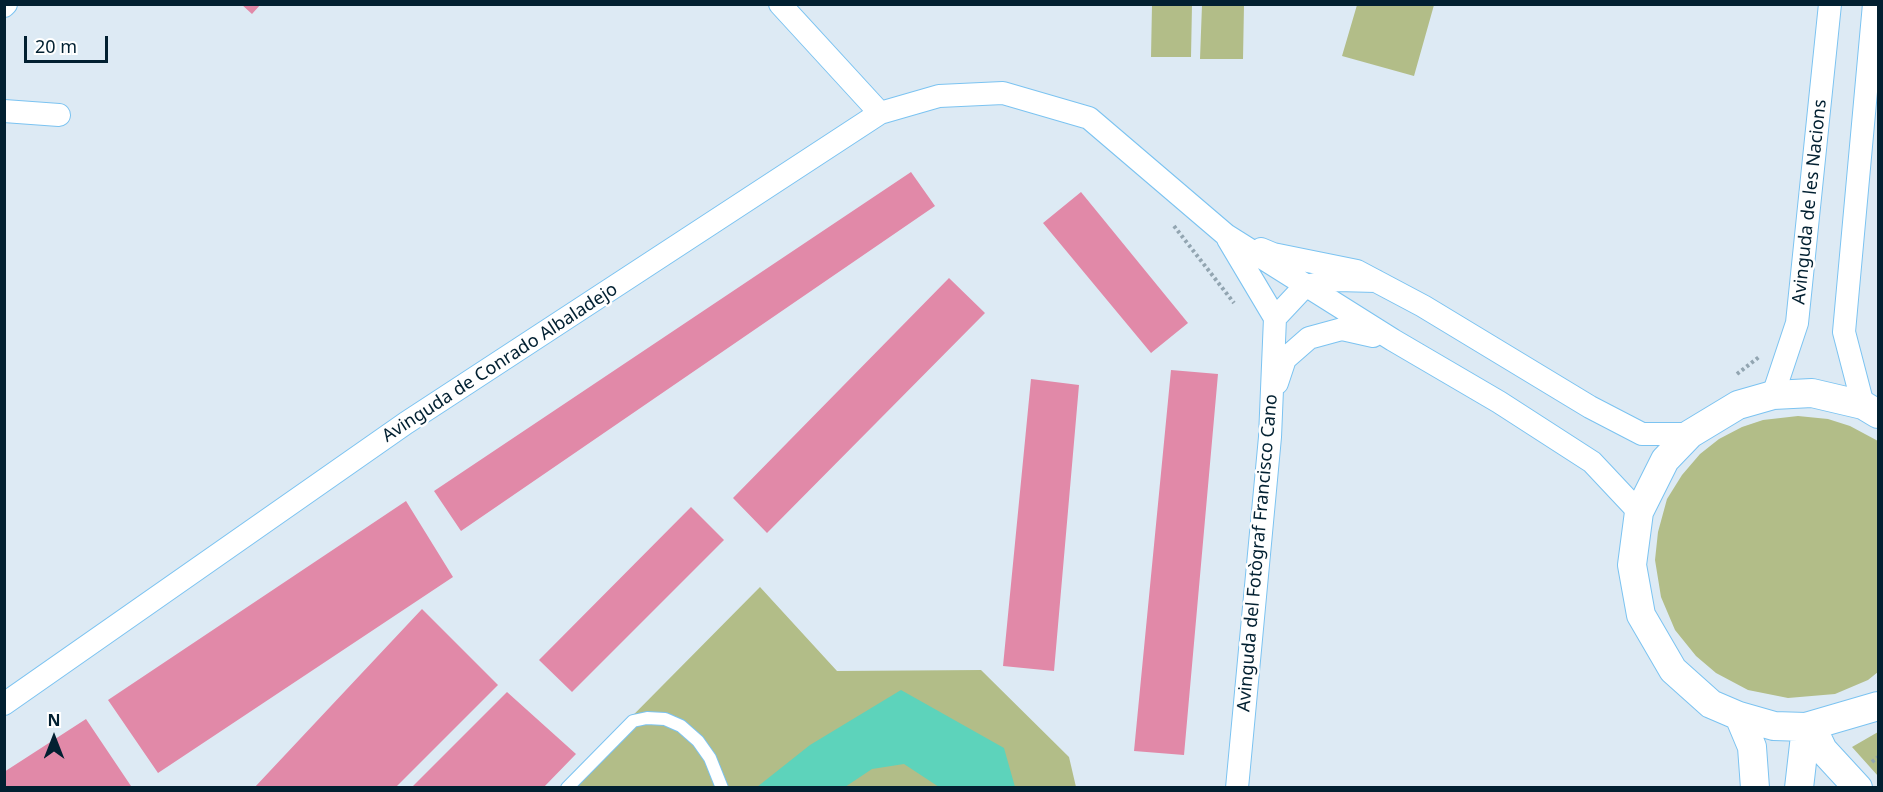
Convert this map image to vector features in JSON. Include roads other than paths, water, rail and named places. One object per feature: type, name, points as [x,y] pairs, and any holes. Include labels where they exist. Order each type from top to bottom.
[{"type":"street","points":[[780,4],[880,113],[939,96],[1003,93],[1089,118],[1226,235],[1393,340],[1499,402],[1592,462],[1639,512]]},
{"type":"street","name":"Avinguda de les Nacions","points":[[1773,395],[1797,324],[1830,4]]},
{"type":"street","points":[[1870,410],[1844,332],[1874,4]]},
{"type":"street","points":[[4,111],[58,115]]},
{"type":"street","name":"Avinguda de Conrado Albaladejo","points":[[4,704],[406,423],[880,113]]},
{"type":"street","points":[[1226,235],[1273,254],[1367,276],[1423,306],[1590,407],[1642,434],[1690,434]]},
{"type":"street","points":[[1226,235],[1275,318],[1305,286],[1367,276]]},
{"type":"street","name":"Avinguda del Fotògraf Francisco Cano","points":[[1237,788],[1272,398],[1275,318]]},
{"type":"street","points":[[1272,398],[1285,359],[1309,338],[1342,328],[1393,340]]},
{"type":"street","points":[[1870,410],[1812,393],[1773,395],[1738,405],[1690,434],[1665,460],[1639,512],[1632,565],[1641,615],[1673,670],[1690,688],[1711,704],[1739,716],[1774,726],[1809,727],[1878,706]]},
{"type":"street","points":[[1739,716],[1752,747],[1755,788]]},
{"type":"street","points":[[1798,788],[1809,727]]},
{"type":"street","points":[[1809,727],[1822,750],[1858,788]]},
{"type":"lane","points":[[567,788],[633,721],[648,718],[665,719],[681,726],[698,741],[710,758],[722,788]]}]
